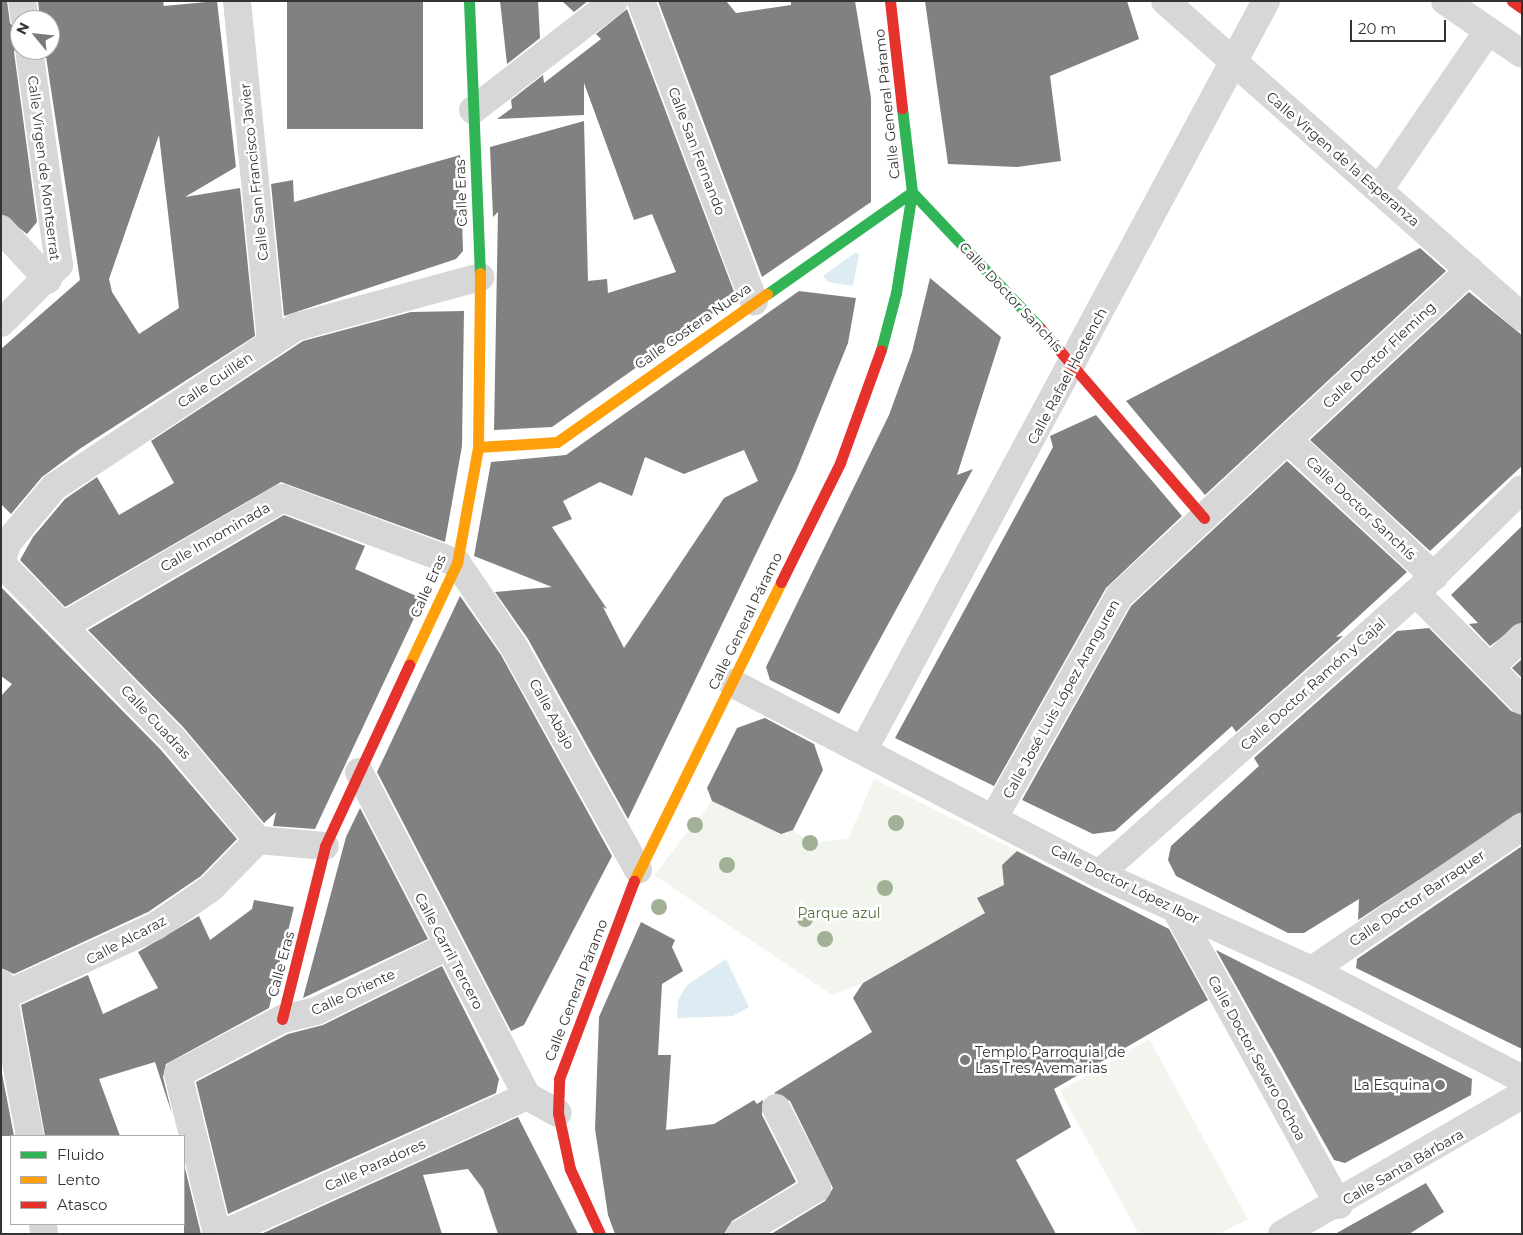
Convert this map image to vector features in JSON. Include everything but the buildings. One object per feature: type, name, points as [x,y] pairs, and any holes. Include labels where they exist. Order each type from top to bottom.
[{"type":"street","name":"Calle San Francisco Javier","points":[[237,1],[271,343]]},
{"type":"street","name":"Calle Eras","points":[[282,1019],[325,846],[456,563],[478,447],[480,277],[468,1]]},
{"type":"street","points":[[473,110],[614,1]]},
{"type":"street","name":"Calle San Fernando","points":[[641,1],[754,301]]},
{"type":"street","name":"Calle General Páramo","points":[[600,1234],[570,1169],[558,1113],[559,1079],[568,1047],[638,870],[840,463],[872,384],[896,293],[912,192],[890,1]]},
{"type":"street","name":"Calle Virgen de la Esperanza","points":[[1165,1],[1522,316]]},
{"type":"street","name":"Calle Rafael Hostench","points":[[864,749],[1074,364],[1266,1]]},
{"type":"street","points":[[1445,1],[1522,54]]},
{"type":"street","points":[[1512,1],[1522,8]]},
{"type":"street","points":[[1379,190],[1488,31]]},
{"type":"street","name":"Calle Virgen de Montserrat","points":[[1,323],[48,280],[58,265],[30,60]]},
{"type":"street","name":"Calle Costera Nueva","points":[[478,447],[556,442],[754,301],[912,192]]},
{"type":"street","name":"Calle Doctor Sanchís","points":[[912,192],[1074,364],[1204,518]]},
{"type":"street","points":[[1,229],[48,280]]},
{"type":"street","name":"Calle Doctor Fleming","points":[[1288,440],[1470,270]]},
{"type":"street","name":"Calle Guillén","points":[[3,551],[54,487],[296,327],[480,277]]},
{"type":"street","name":"Calle Doctor Sanchís","points":[[1288,440],[1425,585],[1491,667],[1522,700]]},
{"type":"street","name":"Calle José Luis López Aranguren","points":[[993,819],[1119,596],[1288,440]]},
{"type":"street","name":"Calle Doctor Ramón y Cajal","points":[[1099,874],[1425,585],[1522,489]]},
{"type":"street","name":"Calle Innominada","points":[[65,625],[282,498],[456,563]]},
{"type":"street","name":"Calle Cuadras","points":[[3,551],[65,625],[173,739],[258,840]]},
{"type":"street","name":"Calle Abajo","points":[[456,563],[514,647],[638,870]]},
{"type":"street","points":[[1491,667],[1522,637]]},
{"type":"street","name":"Calle Doctor López Ibor","points":[[732,683],[864,749],[1099,874],[1312,970],[1522,1079]]},
{"type":"street","name":"Calle Carril Tercero","points":[[359,772],[446,947],[527,1096]]},
{"type":"street","name":"Calle Doctor Barraquer","points":[[1312,970],[1522,827]]},
{"type":"street","points":[[258,840],[325,846]]},
{"type":"street","name":"Calle Alcaraz","points":[[3,992],[156,926],[212,888],[258,840]]},
{"type":"street","name":"Calle Doctor Severo Ochoa","points":[[1176,910],[1338,1205]]},
{"type":"street","name":"Calle Oriente","points":[[217,1234],[178,1074],[282,1019],[316,1011],[446,947]]},
{"type":"street","points":[[3,992],[30,1135]]},
{"type":"street","name":"Calle Santa Bárbara","points":[[1282,1234],[1338,1205],[1522,1095]]},
{"type":"street","points":[[527,1096],[558,1113]]},
{"type":"street","name":"Calle Paradores","points":[[223,1234],[527,1096]]},
{"type":"street","points":[[740,1234],[817,1188],[776,1108]]},
{"type":"green space","name":"Parque azul","points":[[874,779],[1017,851],[1002,865],[1004,885],[977,898],[985,913],[863,983],[832,995],[654,875],[712,801],[781,834],[793,830],[810,843],[848,839]]},
{"type":"green space","points":[[1149,1039],[1248,1219],[1219,1234],[1139,1234],[1060,1091]]},
{"type":"shaded area","points":[[856,252],[859,254],[853,286],[828,282],[823,276]]},
{"type":"shaded area","points":[[726,959],[749,1007],[733,1016],[677,1018],[678,1000],[687,985]]},
{"type":"traffic: fast","points":[[469,1],[480,273]]},
{"type":"traffic: fast","points":[[881,350],[896,293],[912,192],[902,108]]},
{"type":"traffic: fast","points":[[767,294],[912,192],[1040,328]]},
{"type":"traffic: slow","points":[[409,665],[457,563],[478,447],[480,273]]},
{"type":"traffic: slow","points":[[478,447],[557,442],[767,294]]},
{"type":"traffic: slow","points":[[634,881],[781,582]]},
{"type":"traffic: jam","points":[[890,1],[902,108]]},
{"type":"traffic: jam","points":[[1512,1],[1522,8]]},
{"type":"traffic: jam","points":[[1040,328],[1204,518]]},
{"type":"traffic: jam","points":[[781,582],[840,463],[881,350]]},
{"type":"traffic: jam","points":[[282,1019],[325,846],[409,665]]},
{"type":"traffic: jam","points":[[600,1234],[570,1169],[558,1113],[559,1079],[634,881]]},
{"type":"place","name":"Templo Parroquial de Las Tres Avemarias","points":[[965,1060]]},
{"type":"place","name":"La Esquina","points":[[1440,1085]]}]
